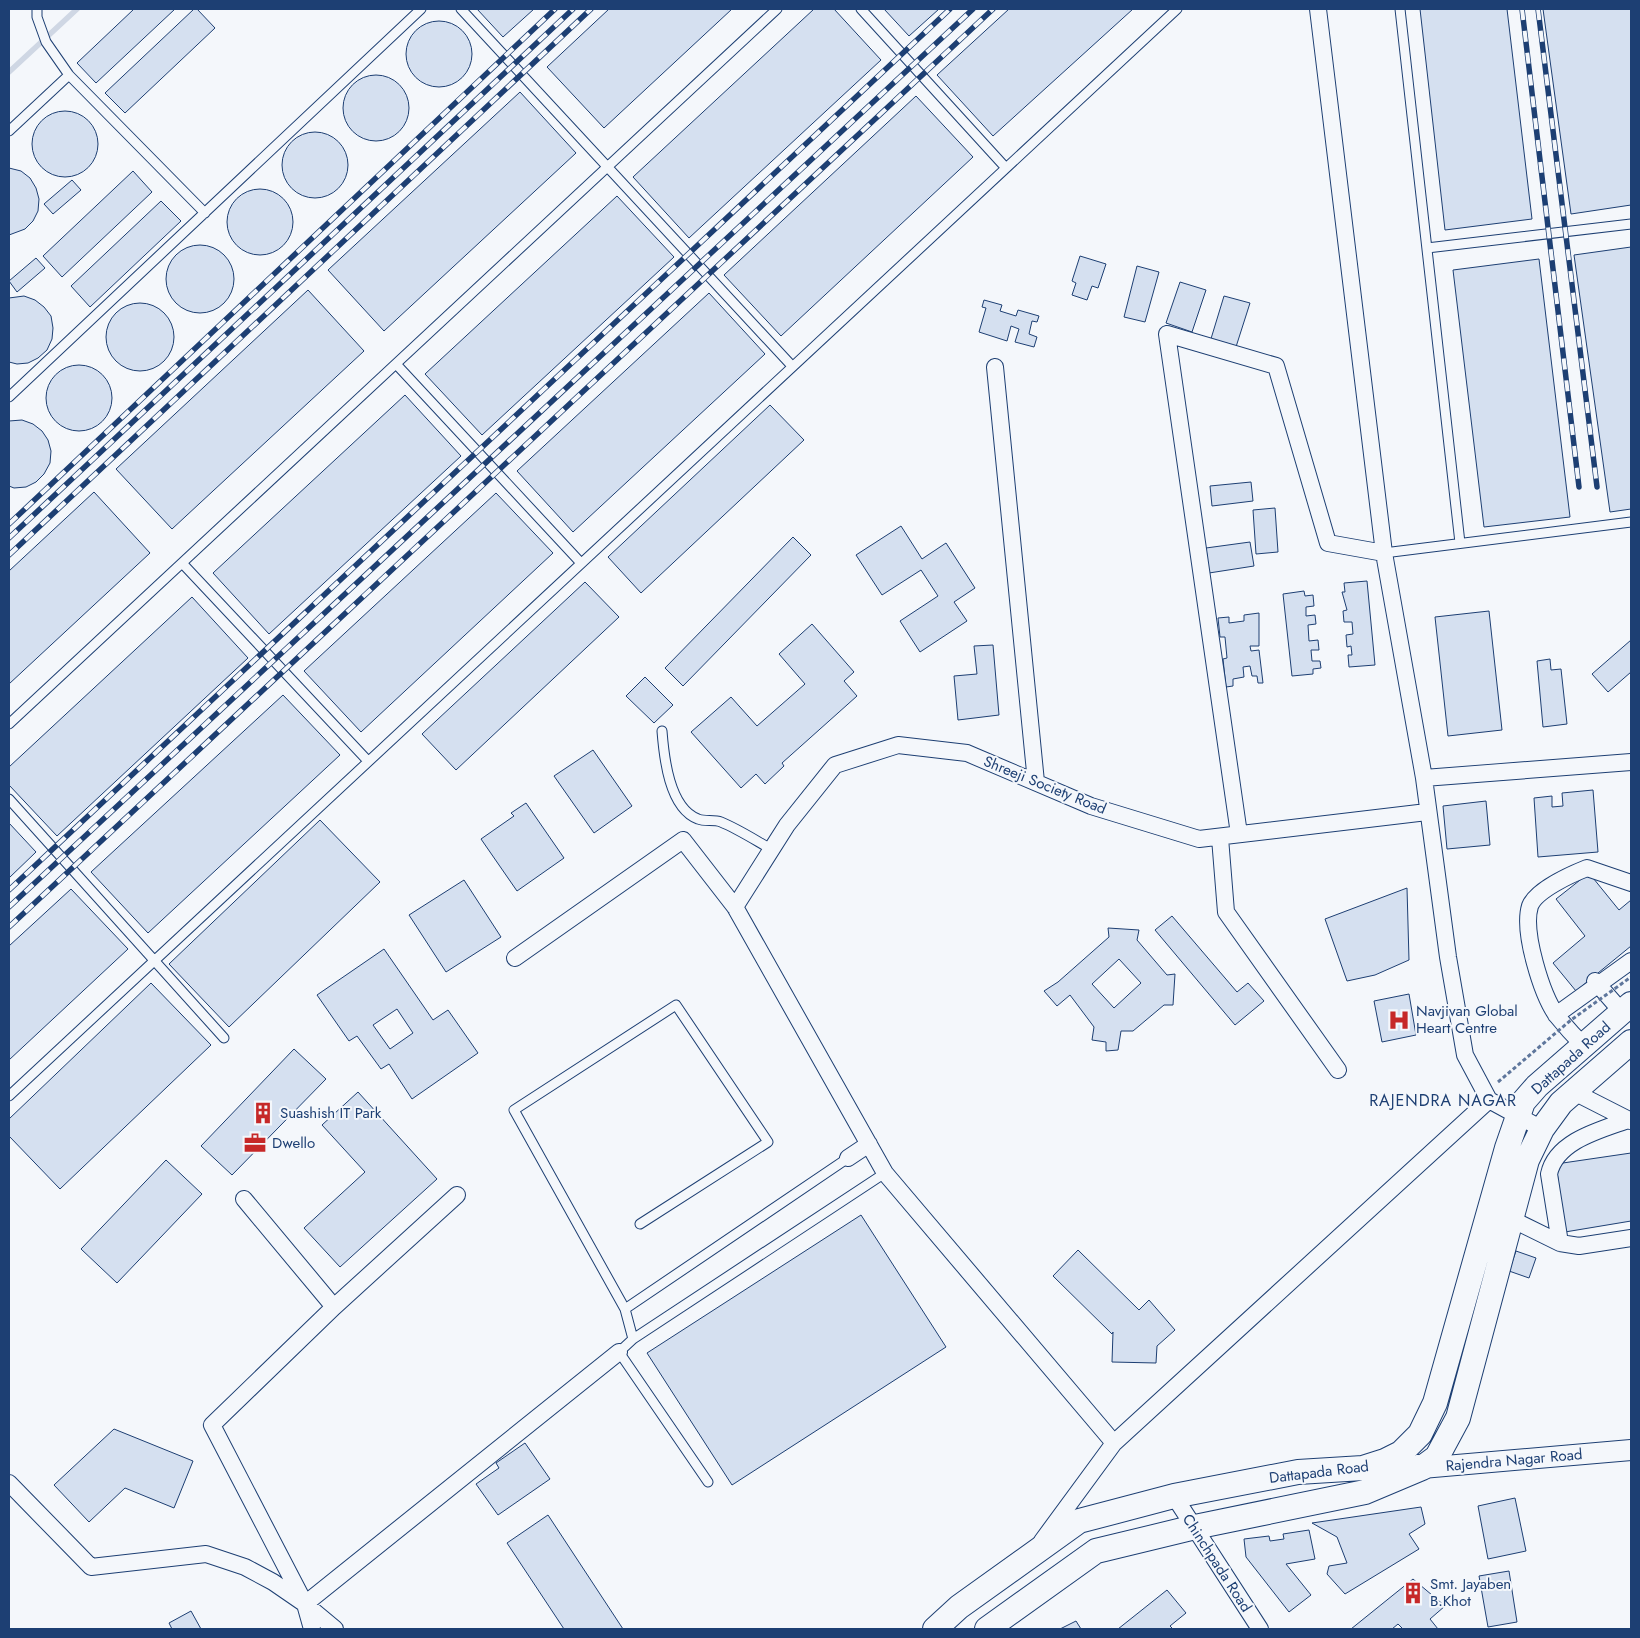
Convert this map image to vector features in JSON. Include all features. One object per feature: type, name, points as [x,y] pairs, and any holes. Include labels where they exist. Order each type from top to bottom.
[{"type":"main road","name":"Dattapada Road","points":[[935,1629],[959,1607],[1079,1521],[1174,1496],[1298,1472],[1364,1468],[1402,1452],[1420,1434],[1435,1403],[1507,1148],[1523,1102],[1537,1086],[1627,1008]]},
{"type":"main road","name":"Dattapada Road","points":[[987,1629],[1096,1552],[1196,1527],[1365,1492],[1422,1468],[1437,1457],[1458,1418],[1511,1219],[1541,1159],[1542,1129],[1568,1098],[1631,1042]]},
{"type":"street","points":[[1318,9],[1384,553],[1424,778],[1427,812],[1465,1055],[1490,1100],[1517,1117],[1542,1129]]},
{"type":"street","points":[[1239,834],[1167,334],[1276,366],[1328,543],[1384,553]]},
{"type":"street","points":[[995,366],[1036,782]]},
{"type":"street","name":"Shreeji Society Road","points":[[735,907],[787,825],[835,765],[898,745],[967,753],[1091,806],[1199,840],[1427,812]]},
{"type":"street","points":[[1424,778],[1631,762]]},
{"type":"street","points":[[1220,838],[1226,912],[1338,1070]]},
{"type":"street","points":[[515,958],[683,840],[735,907],[885,1173],[1114,1443]]},
{"type":"street","points":[[1583,1045],[1556,1015],[1537,974],[1530,943],[1530,906],[1540,894],[1565,876],[1587,868],[1631,884]]},
{"type":"street","points":[[1556,1015],[1597,983],[1631,961]]},
{"type":"street","points":[[1597,983],[1627,1008]]},
{"type":"street","points":[[1568,1098],[1630,1121]]},
{"type":"street","points":[[1033,1555],[1114,1443],[1490,1100]]},
{"type":"street","points":[[1507,1148],[1541,1159],[1587,1136],[1630,1121]]},
{"type":"street","points":[[848,1158],[869,1144]]},
{"type":"street","points":[[1541,1159],[1549,1174],[1560,1243]]},
{"type":"street","points":[[312,1629],[305,1604],[212,1426],[334,1307],[457,1196]]},
{"type":"street","points":[[244,1199],[334,1307]]},
{"type":"street","points":[[1490,1209],[1560,1243],[1583,1238],[1631,1238]]},
{"type":"street","points":[[305,1604],[619,1352]]},
{"type":"street","name":"Rajendra Nagar Road","points":[[1422,1468],[1631,1450]]},
{"type":"street","points":[[1402,1452],[1422,1468]]},
{"type":"street","points":[[9,1483],[91,1567],[206,1554],[245,1567],[273,1582],[305,1604],[335,1629]]},
{"type":"street","name":"Chinchpada Road","points":[[1174,1496],[1196,1527],[1260,1629]]},
{"type":"lane","points":[[37,9],[37,17],[46,42],[69,75],[205,213]]},
{"type":"lane","points":[[9,397],[421,9]]},
{"type":"lane","points":[[461,9],[792,366]]},
{"type":"lane","points":[[9,724],[777,9]]},
{"type":"lane","points":[[861,9],[1006,168]]},
{"type":"lane","points":[[9,1096],[1177,9]]},
{"type":"lane","points":[[1400,9],[1460,543]]},
{"type":"lane","points":[[9,131],[69,75]]},
{"type":"lane","points":[[1427,248],[1631,224]]},
{"type":"lane","points":[[396,364],[581,563]]},
{"type":"lane","points":[[1384,553],[1631,522]]},
{"type":"lane","points":[[182,563],[368,761]]},
{"type":"lane","points":[[662,731],[669,775],[676,796],[686,811],[699,820],[719,821],[771,849]]},
{"type":"lane","points":[[9,799],[224,1038]]},
{"type":"lane","points":[[633,1339],[625,1309],[514,1110],[676,1005],[768,1142],[640,1224]]},
{"type":"lane","points":[[625,1309],[848,1158]]},
{"type":"lane","points":[[708,1482],[619,1352],[633,1339],[885,1173]]},
{"type":"path","points":[[1498,1082],[1571,1020],[1631,977]]},
{"type":"building","points":[[134,9],[175,9],[96,83],[77,63]]},
{"type":"building","points":[[194,9],[197,9],[215,28],[125,113],[105,93]]},
{"type":"building","points":[[477,9],[534,9],[503,37]]},
{"type":"building","points":[[609,9],[732,9],[604,128],[547,67]]},
{"type":"building","points":[[814,9],[834,9],[881,60],[689,238],[633,177]]},
{"type":"building","points":[[884,9],[939,9],[909,36]]},
{"type":"building","points":[[1009,9],[1133,9],[993,136],[937,75]]},
{"type":"building","points":[[1420,9],[1507,9],[1532,219],[1445,230]]},
{"type":"building","points":[[1543,9],[1631,9],[1631,205],[1571,214]]},
{"type":"building","points":[[432,21],[446,21],[458,26],[467,35],[472,47],[470,67],[463,78],[446,87],[432,87],[420,82],[411,73],[406,61],[406,47],[411,35],[420,26]]},
{"type":"building","points":[[369,75],[383,75],[395,80],[404,89],[409,101],[407,121],[400,132],[383,141],[369,141],[357,136],[348,127],[343,115],[343,101],[348,89],[357,80]]},
{"type":"building","points":[[520,92],[576,153],[384,331],[328,270]]},
{"type":"building","points":[[916,96],[973,157],[781,336],[724,275]]},
{"type":"building","points":[[58,111],[72,111],[84,116],[93,125],[98,137],[96,157],[89,168],[72,177],[58,177],[46,172],[37,163],[32,151],[32,137],[37,125],[46,116]]},
{"type":"building","points":[[308,132],[322,132],[334,137],[343,146],[348,158],[346,178],[339,189],[322,198],[308,198],[296,193],[287,184],[282,172],[282,158],[287,146],[296,137]]},
{"type":"building","points":[[9,168],[21,171],[30,178],[36,188],[39,199],[38,211],[33,221],[25,229],[9,235]]},
{"type":"building","points":[[133,171],[152,192],[62,277],[43,256]]},
{"type":"building","points":[[72,180],[81,190],[53,214],[44,204]]},
{"type":"building","points":[[253,189],[267,189],[279,194],[288,203],[293,215],[291,235],[284,246],[267,255],[253,255],[241,250],[232,241],[227,229],[227,215],[232,203],[241,194]]},
{"type":"building","points":[[617,196],[674,257],[482,435],[425,374]]},
{"type":"building","points":[[161,201],[181,221],[90,307],[71,286]]},
{"type":"building","points":[[200,245],[213,248],[224,255],[231,266],[234,279],[231,292],[224,303],[213,310],[200,313],[187,310],[176,303],[169,292],[166,279],[169,266],[176,255],[187,248]]},
{"type":"building","points":[[1631,247],[1631,509],[1610,512],[1574,255]]},
{"type":"building","points":[[1080,256],[1106,264],[1098,288],[1092,286],[1087,300],[1072,295],[1076,283],[1072,281]]},
{"type":"building","points":[[36,258],[45,268],[17,292],[9,281]]},
{"type":"building","points":[[1539,259],[1570,517],[1484,527],[1453,270]]},
{"type":"building","points":[[1137,266],[1159,272],[1145,322],[1124,317]]},
{"type":"building","points":[[1180,282],[1206,290],[1192,332],[1166,323]]},
{"type":"building","points":[[308,290],[364,351],[172,529],[116,469]]},
{"type":"building","points":[[709,293],[765,354],[573,532],[517,471]]},
{"type":"building","points":[[24,296],[35,300],[51,316],[52,339],[47,350],[38,358],[28,363],[17,364],[9,362],[9,298]]},
{"type":"building","points":[[1224,296],[1250,303],[1235,350],[1210,342]]},
{"type":"building","points":[[984,300],[1002,305],[1000,311],[1016,316],[1018,310],[1039,316],[1037,322],[1032,321],[1029,334],[1037,337],[1034,347],[1015,342],[1019,329],[1011,326],[1007,341],[979,332],[986,308],[982,307]]},
{"type":"building","points":[[140,303],[153,306],[164,313],[171,324],[174,337],[171,350],[164,361],[153,368],[140,371],[127,368],[116,361],[109,350],[106,337],[109,324],[116,313],[127,306]]},
{"type":"building","points":[[72,365],[86,365],[98,370],[107,379],[112,391],[110,411],[103,422],[86,431],[72,431],[60,426],[51,417],[46,405],[46,391],[51,379],[60,370]]},
{"type":"building","points":[[405,395],[461,456],[269,634],[213,573]]},
{"type":"building","points":[[770,405],[804,440],[641,593],[608,557]]},
{"type":"building","points":[[22,420],[33,424],[42,431],[48,440],[51,451],[50,463],[44,474],[36,482],[26,487],[14,488],[9,486],[9,421]]},
{"type":"building","points":[[1251,482],[1253,501],[1212,506],[1210,486]]},
{"type":"building","points":[[94,492],[150,553],[9,684],[9,571]]},
{"type":"building","points":[[496,493],[553,553],[361,732],[304,671]]},
{"type":"building","points":[[1275,508],[1278,552],[1256,554],[1253,510]]},
{"type":"building","points":[[901,526],[922,559],[946,543],[975,588],[954,602],[967,621],[920,652],[900,621],[938,596],[921,570],[882,595],[856,555]]},
{"type":"building","points":[[793,537],[811,555],[683,686],[665,668]]},
{"type":"building","points":[[1250,542],[1254,566],[1209,573],[1206,548]]},
{"type":"building","points":[[1367,581],[1375,665],[1349,667],[1348,655],[1352,655],[1351,646],[1347,647],[1346,635],[1353,634],[1352,622],[1344,622],[1343,611],[1347,610],[1342,592],[1345,592],[1344,583]]},
{"type":"building","points":[[585,582],[619,617],[456,770],[422,734]]},
{"type":"building","points":[[1304,591],[1305,596],[1313,595],[1314,606],[1306,607],[1306,616],[1315,615],[1316,624],[1308,625],[1309,641],[1318,640],[1319,650],[1311,650],[1312,661],[1320,661],[1321,668],[1313,669],[1313,674],[1292,676],[1283,594]]},
{"type":"building","points":[[192,597],[248,658],[57,836],[9,785],[9,767]]},
{"type":"building","points":[[1489,611],[1502,730],[1448,736],[1435,617]]},
{"type":"building","points":[[1259,613],[1259,646],[1250,646],[1251,651],[1259,650],[1263,683],[1258,683],[1257,676],[1252,676],[1250,666],[1243,667],[1244,677],[1233,679],[1233,686],[1226,687],[1223,659],[1227,658],[1225,637],[1220,637],[1218,618],[1229,617],[1229,623],[1244,621],[1244,615]]},
{"type":"building","points":[[812,624],[854,672],[844,681],[857,696],[782,763],[784,766],[765,784],[756,774],[741,788],[691,732],[731,697],[757,726],[805,684],[779,654]]},
{"type":"building","points":[[1631,640],[1631,672],[1608,692],[1592,674]]},
{"type":"building","points":[[993,645],[999,715],[958,720],[954,676],[977,674],[974,646]]},
{"type":"building","points":[[1550,659],[1551,670],[1561,669],[1567,724],[1543,727],[1537,661]]},
{"type":"building","points":[[645,677],[673,705],[654,723],[626,696]]},
{"type":"building","points":[[283,695],[340,755],[148,933],[91,872]]},
{"type":"building","points":[[593,750],[632,806],[594,833],[554,776]]},
{"type":"building","points":[[1593,790],[1598,852],[1538,857],[1534,798],[1552,796],[1552,807],[1563,806],[1562,793]]},
{"type":"building","points":[[1486,801],[1490,845],[1447,849],[1443,806]]},
{"type":"building","points":[[526,803],[564,858],[517,891],[481,839],[514,816],[511,813]]},
{"type":"building","points":[[320,820],[380,882],[229,1027],[169,964]]},
{"type":"building","points":[[9,823],[36,852],[9,878]]},
{"type":"building","points":[[1589,873],[1619,910],[1631,900],[1631,946],[1576,991],[1553,963],[1585,936],[1556,899]]},
{"type":"building","points":[[464,880],[501,937],[446,972],[409,915]]},
{"type":"building","points":[[1407,888],[1409,960],[1375,975],[1347,981],[1325,919]]},
{"type":"building","points":[[71,889],[128,949],[9,1060],[9,946]]},
{"type":"building","points":[[1172,916],[1237,992],[1248,983],[1264,1001],[1235,1025],[1155,930]]},
{"type":"building","points":[[1108,928],[1139,930],[1137,940],[1167,975],[1175,974],[1173,1005],[1164,1005],[1133,1031],[1121,1031],[1118,1050],[1106,1051],[1106,1042],[1092,1040],[1094,1027],[1070,995],[1057,1006],[1044,991],[1058,982],[1109,937]],"holes":[[[1119,959],[1141,983],[1114,1008],[1092,984]]]},
{"type":"building","points":[[384,949],[433,1020],[448,1010],[478,1053],[412,1099],[389,1064],[381,1069],[357,1036],[349,1041],[317,995]],"holes":[[[397,1009],[413,1033],[390,1049],[373,1025]]]},
{"type":"building","points":[[151,983],[211,1045],[60,1189],[9,1136],[9,1119]]},
{"type":"building","points":[[1409,994],[1416,1035],[1382,1042],[1374,1001]]},
{"type":"building","name":"Suashish IT Park","points":[[294,1049],[326,1079],[232,1175],[201,1146]]},
{"type":"building","points":[[358,1092],[437,1179],[340,1267],[304,1228],[365,1172],[322,1125]]},
{"type":"building","points":[[1631,1153],[1631,1221],[1565,1232],[1556,1164]]},
{"type":"building","points":[[166,1160],[202,1194],[117,1283],[81,1249]]},
{"type":"building","points":[[861,1215],[946,1347],[732,1485],[647,1353]]},
{"type":"building","points":[[1078,1250],[1139,1310],[1149,1300],[1175,1330],[1157,1346],[1156,1363],[1112,1362],[1113,1332],[1112,1334],[1053,1276]]},
{"type":"building","points":[[1516,1251],[1536,1258],[1529,1278],[1509,1271]]},
{"type":"building","points":[[114,1429],[193,1461],[174,1508],[125,1488],[89,1522],[54,1485]]},
{"type":"building","points":[[525,1443],[550,1479],[498,1515],[476,1484],[499,1468],[496,1463]]},
{"type":"building","points":[[1515,1498],[1526,1551],[1488,1559],[1478,1506]]},
{"type":"building","points":[[1421,1507],[1425,1524],[1409,1534],[1419,1549],[1345,1594],[1327,1574],[1329,1566],[1347,1563],[1337,1537],[1312,1523]]},
{"type":"building","points":[[548,1515],[623,1629],[564,1629],[507,1543]]},
{"type":"building","points":[[1309,1530],[1315,1559],[1286,1564],[1311,1595],[1289,1612],[1246,1557],[1244,1539],[1269,1536],[1270,1541],[1284,1539],[1283,1534]]},
{"type":"building","points":[[1509,1571],[1517,1622],[1488,1627],[1479,1576]]},
{"type":"building","name":"Smt. Jayaben B.Khot","points":[[1413,1579],[1445,1606],[1430,1619],[1438,1629],[1403,1629],[1398,1624],[1392,1629],[1351,1629]]},
{"type":"building","points":[[1167,1590],[1186,1613],[1170,1626],[1173,1629],[1118,1629]]},
{"type":"building","points":[[191,1611],[201,1629],[172,1629],[169,1623]]},
{"type":"building","points":[[1076,1621],[1081,1629],[1060,1629]]},
{"type":"waterway","points":[[9,72],[77,9]]},
{"type":"railway","points":[[9,524],[555,9]]},
{"type":"railway","points":[[9,538],[573,9]]},
{"type":"railway","points":[[9,555],[591,9]]},
{"type":"railway","points":[[9,890],[950,9]]},
{"type":"railway","points":[[9,907],[973,9]]},
{"type":"railway","points":[[9,927],[993,9]]},
{"type":"railway","points":[[1522,9],[1579,487]]},
{"type":"railway","points":[[1538,9],[1597,487]]},
{"type":"place","name":"Navjivan Global Heart Centre","points":[[1399,1020]]},
{"type":"place","name":"Suashish IT Park","points":[[263,1113]]},
{"type":"place","name":"Dwello","points":[[255,1143]]},
{"type":"place","name":"Smt. Jayaben B.Khot","points":[[1413,1593]]},
{"type":"district","name":"RAJENDRA NAGAR","points":[[1443,1100]]}]
